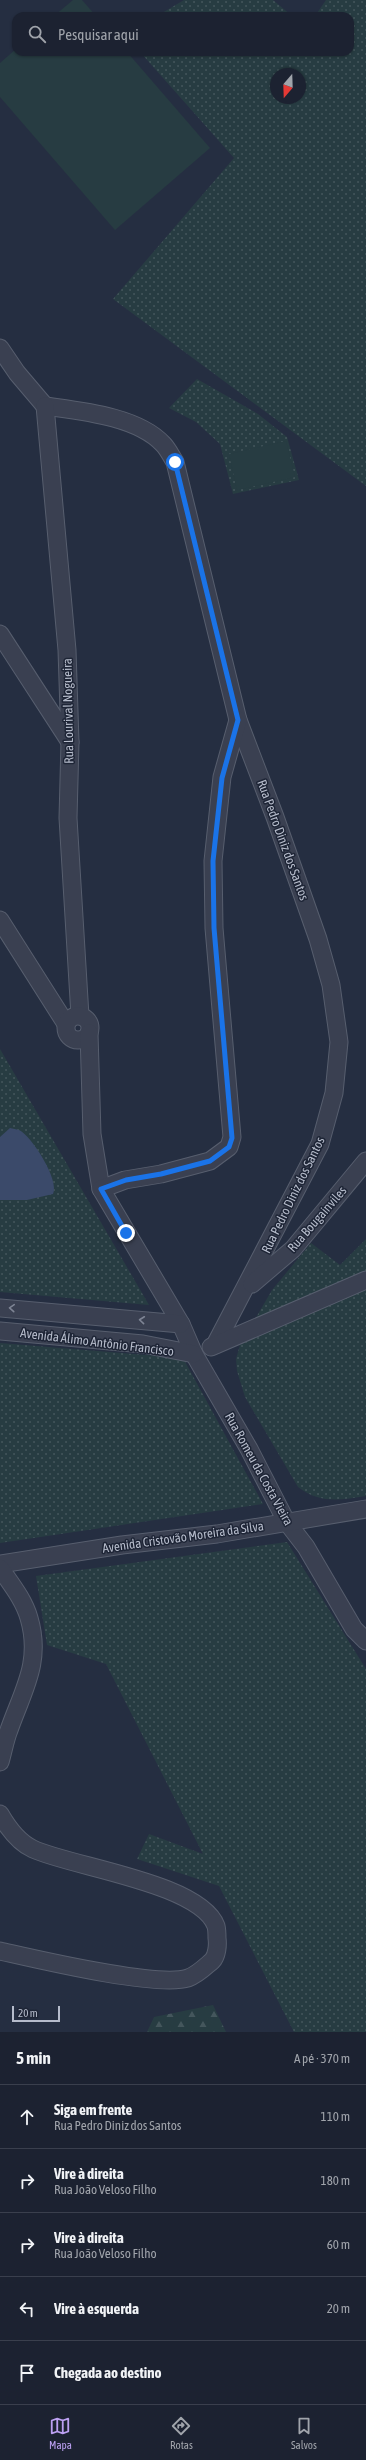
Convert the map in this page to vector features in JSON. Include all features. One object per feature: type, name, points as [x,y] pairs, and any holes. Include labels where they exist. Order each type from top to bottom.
[{"type":"street","points":[[0,348],[17,374],[45,406]]},
{"type":"street","name":"Rua Pedro Diniz dos Santos","points":[[45,406],[113,418],[143,430],[163,444],[175,462],[238,720],[275,817],[318,939],[331,985],[339,1042],[334,1093],[320,1144],[215,1345]]},
{"type":"street","name":"Rua Lourival Nogueira","points":[[45,406],[67,650],[70,742],[68,818],[72,1026]]},
{"type":"street","points":[[0,634],[70,742]]},
{"type":"street","points":[[72,1026],[86,1019],[89,1024],[92,1087],[92,1134],[101,1189],[126,1180],[161,1174],[210,1161],[229,1147],[232,1138],[214,928],[213,861],[222,778],[238,720]]},
{"type":"street","points":[[0,920],[72,1026],[92,1087]]},
{"type":"street","name":"Rua Bougainviles","points":[[245,1289],[293,1248],[366,1160]]},
{"type":"street","name":"Rua Romeu da Costa Vieira","points":[[101,1189],[181,1324],[194,1354],[249,1449],[286,1521],[306,1547],[354,1629],[366,1641]]},
{"type":"street","points":[[194,1354],[366,1280]]},
{"type":"street","name":"Avenida Álimo Antônio Francisco","points":[[0,1308],[181,1324]]},
{"type":"street","name":"Avenida Álimo Antônio Francisco","points":[[0,1331],[143,1344],[194,1354]]},
{"type":"street","name":"Avenida Cristovão Moreira da Silva","points":[[0,1564],[122,1545],[217,1534],[286,1521],[366,1509]]},
{"type":"street","points":[[0,1568],[17,1592],[29,1618],[34,1650],[31,1676],[8,1732],[0,1762]]},
{"type":"street","points":[[0,1814],[12,1833],[32,1849],[98,1867],[179,1895],[204,1911],[216,1926],[218,1943],[215,1958],[202,1970],[188,1978],[165,1980],[117,1974],[0,1951]]},
{"type":"green space","points":[[73,0],[82,0],[92,12],[59,12]]},
{"type":"green space","points":[[184,0],[273,0],[287,12],[164,12]]},
{"type":"green space","points":[[326,0],[366,0],[366,486],[113,299],[234,158],[144,56],[354,56],[354,12],[318,12]]},
{"type":"green space","points":[[12,52],[12,56],[130,56],[210,148],[115,230],[0,97],[0,63]]},
{"type":"green space","points":[[197,379],[258,414],[287,437],[299,480],[233,494],[220,444],[196,422],[169,408]]},
{"type":"green space","points":[[286,441],[295,477],[237,490],[229,454]]},
{"type":"green space","points":[[0,1049],[149,1305],[0,1292]]},
{"type":"green space","points":[[366,1239],[366,1496],[348,1499],[322,1498],[314,1496],[298,1487],[245,1397],[237,1371],[236,1359],[240,1345],[272,1290],[311,1243],[340,1265]]},
{"type":"green space","points":[[0,1343],[183,1358],[263,1504],[0,1543]]},
{"type":"green space","points":[[287,1542],[366,1669],[366,2032],[294,2032],[219,1886],[137,1859],[149,1834],[203,1854],[106,1664],[47,1645],[36,1576]]},
{"type":"green space","points":[[213,2005],[226,2032],[147,2032],[154,2017]]},
{"type":"water","points":[[10,1128],[19,1130],[24,1134],[44,1159],[52,1179],[54,1188],[53,1194],[27,1200],[0,1200],[0,1137]]},
{"type":"route","points":[[126,1233],[101,1189],[126,1180],[161,1174],[210,1161],[223,1153],[229,1147],[232,1138],[230,1094],[214,928],[213,861],[222,778],[238,720],[175,462]]}]
